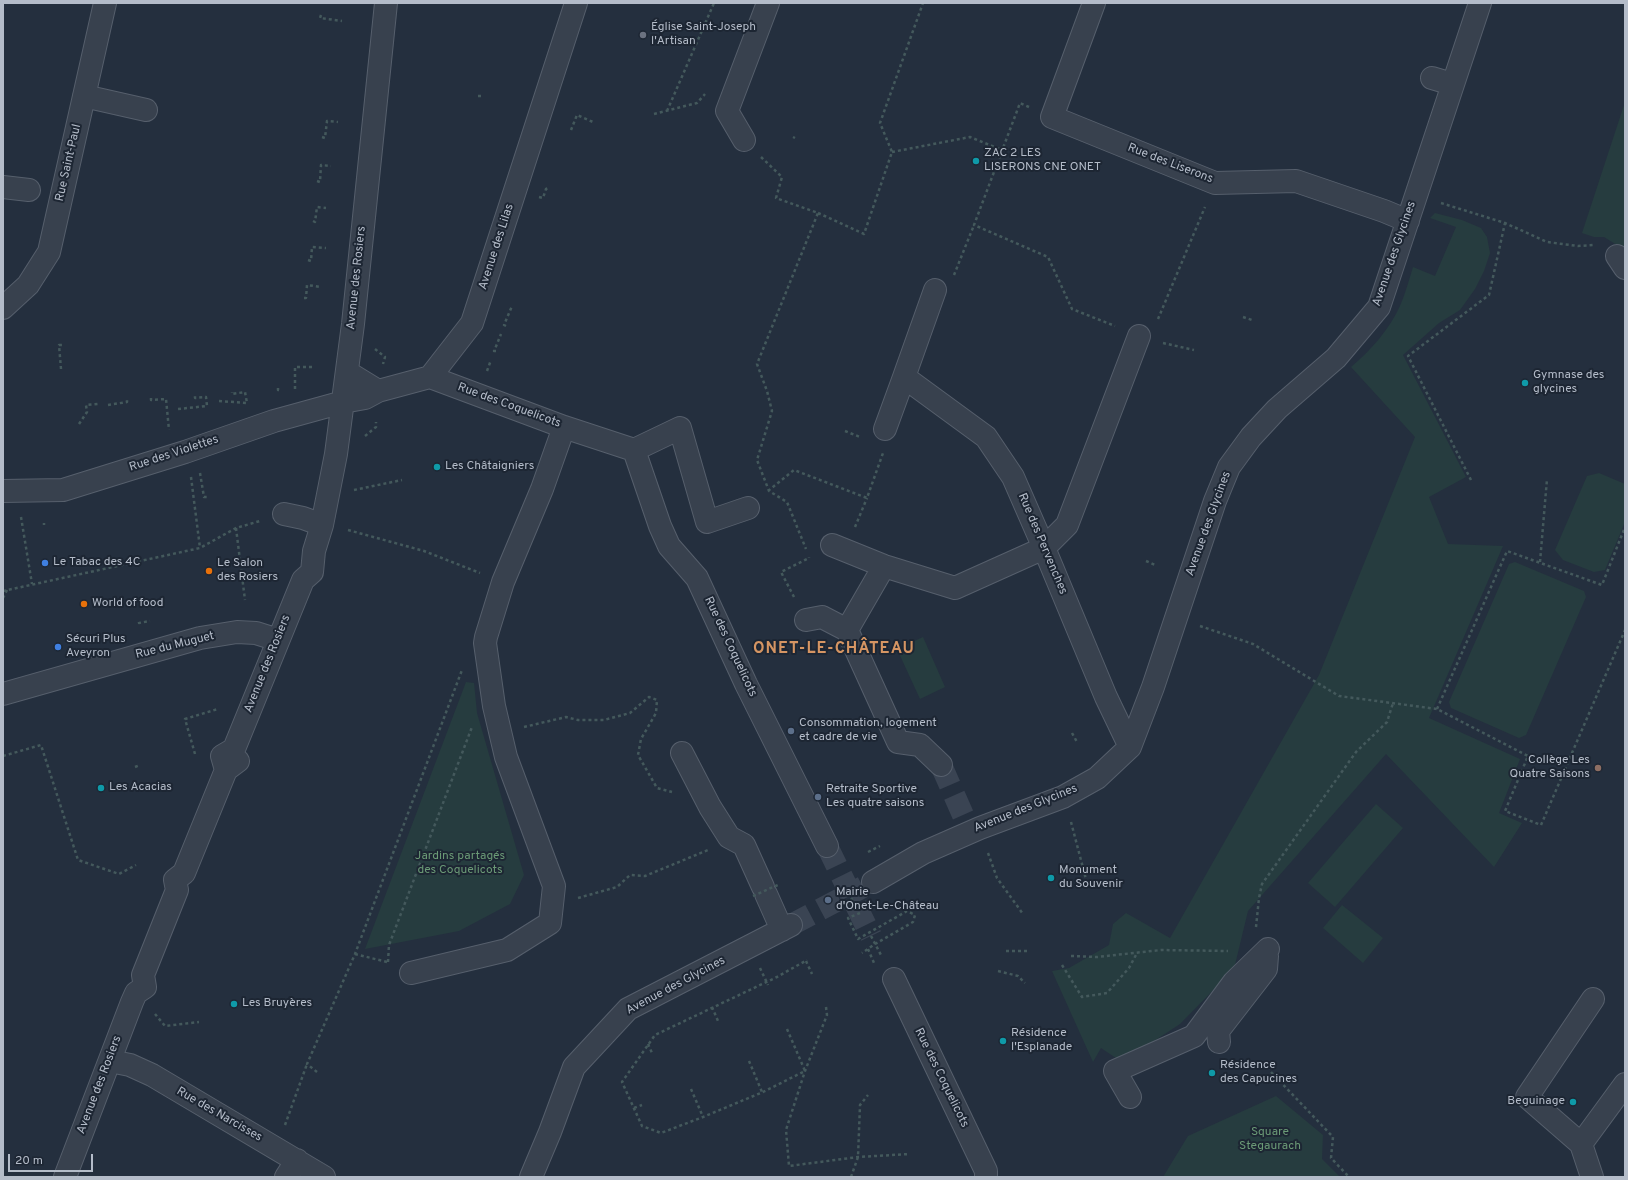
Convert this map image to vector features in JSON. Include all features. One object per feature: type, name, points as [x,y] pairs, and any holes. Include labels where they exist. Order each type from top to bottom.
[{"type":"street","name":"Rue Saint-Paul","points":[[3,308],[28,285],[49,252],[105,3]]},
{"type":"street","name":"Avenue des Rosiers","points":[[65,1177],[180,881],[226,770],[222,756],[234,749],[303,580],[301,567],[314,551],[322,525],[336,454],[347,372],[386,3]]},
{"type":"street","name":"Avenue des Lilas","points":[[559,53],[564,3]]},
{"type":"street","name":"Avenue des Lilas","points":[[430,377],[472,323],[576,3]]},
{"type":"street","points":[[744,140],[727,112],[768,3]]},
{"type":"street","points":[[1052,117],[1094,3]]},
{"type":"street","name":"Avenue des Glycines","points":[[873,882],[924,853],[971,821],[1063,797],[1098,778],[1130,747],[1158,673],[1215,501],[1230,466],[1251,437],[1277,410],[1336,358],[1379,307],[1408,221],[1442,81],[1480,3]]},
{"type":"street","points":[[84,96],[146,110]]},
{"type":"street","name":"Rue des Liserons","points":[[1052,117],[1215,183],[1296,181],[1384,211],[1408,221]]},
{"type":"street","points":[[3,187],[29,190]]},
{"type":"street","points":[[885,429],[935,290]]},
{"type":"street","points":[[839,548],[884,566],[955,588],[1044,548],[1067,525],[1144,338]]},
{"type":"street","points":[[347,372],[378,391]]},
{"type":"street","points":[[343,402],[365,398],[378,391],[430,377]]},
{"type":"street","name":"Rue des Coquelicots","points":[[430,377],[564,427],[634,450],[660,526],[669,546],[697,578],[746,684],[827,846]]},
{"type":"street","name":"Rue des Pervenches","points":[[904,377],[986,437],[1013,477],[1106,697],[1130,747]]},
{"type":"street","name":"Rue des Violettes","points":[[3,491],[63,490],[184,452],[274,421],[343,402]]},
{"type":"street","points":[[411,973],[507,950],[550,923],[554,886],[506,757],[494,706],[485,643],[503,582],[542,489],[564,427]]},
{"type":"street","points":[[634,450],[680,428],[707,522],[748,508]]},
{"type":"street","points":[[284,514],[303,518],[322,525]]},
{"type":"street","points":[[847,630],[884,566]]},
{"type":"street","points":[[806,620],[822,617],[847,630],[898,742],[920,744],[941,765]]},
{"type":"street","name":"Rue du Muguet","points":[[3,694],[200,638],[237,632],[256,633],[278,640]]},
{"type":"street","points":[[682,753],[707,802]]},
{"type":"street","name":"Avenue des Glycines","points":[[531,1177],[550,1132],[574,1067],[628,1009],[786,927],[744,846],[729,837],[707,802]]},
{"type":"street","points":[[1219,1042],[1218,1031],[1266,969],[1268,949]]},
{"type":"street","points":[[1130,1097],[1115,1071],[1194,1036],[1234,982],[1268,949]]},
{"type":"street","name":"Rue des Coquelicots","points":[[894,979],[986,1171],[986,1177]]},
{"type":"street","points":[[1592,1177],[1581,1144],[1527,1097],[1593,999]]},
{"type":"street","name":"Rue des Narcisses","points":[[110,1061],[130,1065],[152,1075],[292,1168],[324,1177]]},
{"type":"street","points":[[1581,1144],[1625,1084]]},
{"type":"path","points":[[667,112],[714,3]]},
{"type":"path","points":[[782,177],[776,198],[818,213],[864,234],[892,152],[880,123],[924,3]]},
{"type":"path","points":[[321,15],[320,18],[342,21]]},
{"type":"path","points":[[654,114],[667,112],[697,103],[706,93]]},
{"type":"path","points":[[935,290],[954,275],[1020,103],[1052,117]]},
{"type":"path","points":[[571,130],[577,115],[593,122]]},
{"type":"path","points":[[322,137],[325,138],[327,121],[338,122]]},
{"type":"path","points":[[892,152],[970,137],[1002,150]]},
{"type":"path","points":[[317,181],[320,182],[321,165],[331,166]]},
{"type":"path","points":[[1144,338],[1215,183]]},
{"type":"path","points":[[541,197],[543,198],[547,188],[549,188]]},
{"type":"path","points":[[1415,195],[1505,223],[1547,242],[1578,246],[1606,244],[1621,262]]},
{"type":"path","points":[[313,221],[315,222],[317,207],[326,208]]},
{"type":"path","points":[[781,572],[810,558],[787,502],[769,491],[758,460],[772,410],[757,364],[818,213]]},
{"type":"path","points":[[1471,480],[1408,356],[1489,295],[1505,223]]},
{"type":"path","points":[[974,225],[1048,256],[1072,309],[1144,338],[1194,350]]},
{"type":"path","points":[[308,260],[311,261],[312,246],[326,248]]},
{"type":"path","points":[[304,298],[306,298],[307,285],[321,287]]},
{"type":"path","points":[[506,326],[504,325],[512,306]]},
{"type":"path","points":[[1244,317],[1252,320]]},
{"type":"path","points":[[496,351],[495,349],[501,334]]},
{"type":"path","points":[[61,369],[59,345],[62,345]]},
{"type":"path","points":[[488,366],[491,360]]},
{"type":"path","points":[[295,387],[295,367],[314,367]]},
{"type":"path","points":[[218,401],[247,403],[245,392],[232,394],[232,392]]},
{"type":"path","points":[[178,409],[207,406],[206,396],[195,398],[195,395]]},
{"type":"path","points":[[151,398],[151,400],[166,399],[169,433]]},
{"type":"path","points":[[108,405],[127,402],[127,400]]},
{"type":"path","points":[[79,424],[87,412],[86,405],[98,403]]},
{"type":"path","points":[[839,548],[867,498],[886,448],[885,429]]},
{"type":"path","points":[[845,431],[856,436]]},
{"type":"path","points":[[748,508],[794,470],[867,498]]},
{"type":"path","points":[[1540,562],[1547,478]]},
{"type":"path","points":[[191,479],[200,548]]},
{"type":"path","points":[[352,491],[402,480]]},
{"type":"path","points":[[3,591],[200,548],[236,528],[263,520]]},
{"type":"path","points":[[322,525],[347,530],[424,551],[503,582]]},
{"type":"path","points":[[1437,709],[1507,551],[1602,585],[1625,527]]},
{"type":"path","points":[[236,528],[245,600]]},
{"type":"path","points":[[25,549],[32,584]]},
{"type":"path","points":[[1146,561],[1155,565]]},
{"type":"path","points":[[3,598],[7,590]]},
{"type":"path","points":[[139,622],[150,621]]},
{"type":"path","points":[[1210,630],[1254,644],[1339,696],[1437,709],[1528,756],[1505,811],[1541,825],[1625,630]]},
{"type":"path","points":[[283,1129],[307,1064],[355,954],[463,667]]},
{"type":"path","points":[[500,733],[566,717],[578,720],[604,720],[630,713],[649,697],[657,700],[656,713],[641,739],[638,756],[657,788],[707,802]]},
{"type":"path","points":[[1268,949],[1256,929],[1262,884],[1356,752],[1386,722],[1393,703]]},
{"type":"path","points":[[197,759],[185,719],[218,709]]},
{"type":"path","points":[[387,962],[389,945],[474,721]]},
{"type":"path","points":[[1072,733],[1077,742]]},
{"type":"path","points":[[3,756],[41,745],[78,860],[119,874],[136,865]]},
{"type":"path","points":[[135,767],[140,765]]},
{"type":"path","points":[[1063,797],[1074,832],[1088,887]]},
{"type":"path","points":[[971,821],[997,878],[1023,914]]},
{"type":"path","points":[[868,852],[877,847]]},
{"type":"path","points":[[552,904],[574,900],[617,887],[630,875],[645,876],[700,853]]},
{"type":"path","points":[[839,904],[853,899]]},
{"type":"path","points":[[860,913],[848,918],[858,940],[906,911],[915,915],[913,922],[875,944],[862,954]]},
{"type":"path","points":[[1071,956],[1097,957],[1161,950],[1226,951]]},
{"type":"path","points":[[1006,952],[1027,951]]},
{"type":"path","points":[[1062,965],[1082,998],[1107,993],[1129,968],[1137,953]]},
{"type":"path","points":[[355,954],[387,962],[411,973]]},
{"type":"path","points":[[805,1071],[762,1092],[661,1133],[642,1126],[622,1082],[655,1035],[777,977],[806,961],[812,974]]},
{"type":"path","points":[[998,971],[1018,976],[1025,983]]},
{"type":"path","points":[[712,1007],[718,1021]]},
{"type":"path","points":[[826,1007],[827,1015],[805,1071],[786,1130],[789,1166],[858,1157],[910,1154]]},
{"type":"path","points":[[152,1010],[165,1026],[199,1022]]},
{"type":"path","points":[[787,1030],[805,1071]]},
{"type":"path","points":[[648,1044],[652,1053]]},
{"type":"path","points":[[749,1061],[762,1092]]},
{"type":"path","points":[[307,1064],[317,1072]]},
{"type":"path","points":[[1271,1072],[1332,1137],[1331,1158],[1349,1177]]},
{"type":"path","points":[[691,1089],[703,1117]]},
{"type":"path","points":[[851,1177],[858,1157],[860,1105],[868,1095]]},
{"type":"path","points":[[634,1108],[642,1105]]},
{"type":"green space","points":[[1625,102],[1625,250],[1604,237],[1594,237],[1582,233]]},
{"type":"green space","points":[[1435,213],[1462,220],[1481,228],[1487,237],[1490,253],[1484,271],[1475,289],[1460,310],[1439,323],[1403,355],[1466,477],[1429,497],[1448,544],[1503,546],[1429,718],[1520,759],[1499,813],[1522,823],[1494,867],[1386,754],[1248,911],[1234,969],[1180,1024],[1122,1062],[1101,1048],[1093,1062],[1052,971],[1069,968],[1109,945],[1113,924],[1126,913],[1170,938],[1319,675],[1415,437],[1351,367],[1366,354],[1396,315],[1413,267],[1435,276],[1456,227],[1430,218]]},
{"type":"green space","points":[[1599,473],[1625,484],[1625,522],[1605,570],[1594,572],[1563,560],[1555,550],[1587,476]]},
{"type":"green space","points":[[1515,562],[1584,591],[1586,597],[1526,735],[1519,738],[1451,708],[1449,702],[1509,564]]},
{"type":"green space","points":[[923,637],[945,687],[920,699],[897,649]]},
{"type":"green space","name":"Jardins partagés des Coquelicots","points":[[466,682],[474,683],[477,713],[524,875],[510,904],[459,931],[365,949]]},
{"type":"green space","points":[[1376,804],[1403,828],[1335,907],[1308,883]]},
{"type":"green space","points":[[1342,905],[1383,938],[1363,963],[1323,928]]},
{"type":"green space","name":"Square Stegaurach","points":[[1276,1096],[1323,1135],[1322,1159],[1340,1177],[1163,1177],[1188,1136]]},
{"type":"tunnel","points":[[941,765],[963,815]]},
{"type":"tunnel","points":[[827,846],[871,936]]},
{"type":"tunnel","points":[[791,925],[863,887]]},
{"type":"place","name":"Église Saint-Joseph l'Artisan","points":[[643,35]]},
{"type":"place","name":"ZAC 2 LES LISERONS CNE ONET","points":[[976,161]]},
{"type":"place","name":"Gymnase des glycines","points":[[1525,383]]},
{"type":"place","name":"Les Châtaigniers","points":[[437,467]]},
{"type":"place","name":"Le Tabac des 4C","points":[[45,563]]},
{"type":"place","name":"Le Salon des Rosiers","points":[[209,571]]},
{"type":"place","name":"World of food","points":[[84,604]]},
{"type":"place","name":"Sécuri Plus Aveyron","points":[[58,647]]},
{"type":"place","name":"Consommation, logement et cadre de vie","points":[[791,731]]},
{"type":"place","name":"Collège Les Quatre Saisons","points":[[1598,768]]},
{"type":"place","name":"Les Acacias","points":[[101,788]]},
{"type":"place","name":"Retraite Sportive Les quatre saisons","points":[[818,797]]},
{"type":"place","name":"Monument du Souvenir","points":[[1051,878]]},
{"type":"place","name":"Mairie d'Onet-Le-Château","points":[[828,900]]},
{"type":"place","name":"Les Bruyères","points":[[234,1004]]},
{"type":"place","name":"Résidence l'Esplanade","points":[[1003,1041]]},
{"type":"place","name":"Résidence des Capucines","points":[[1212,1073]]},
{"type":"place","name":"Beguinage","points":[[1573,1102]]},
{"type":"district","name":"ONET-LE-CHÂTEAU","points":[[834,650]]}]
